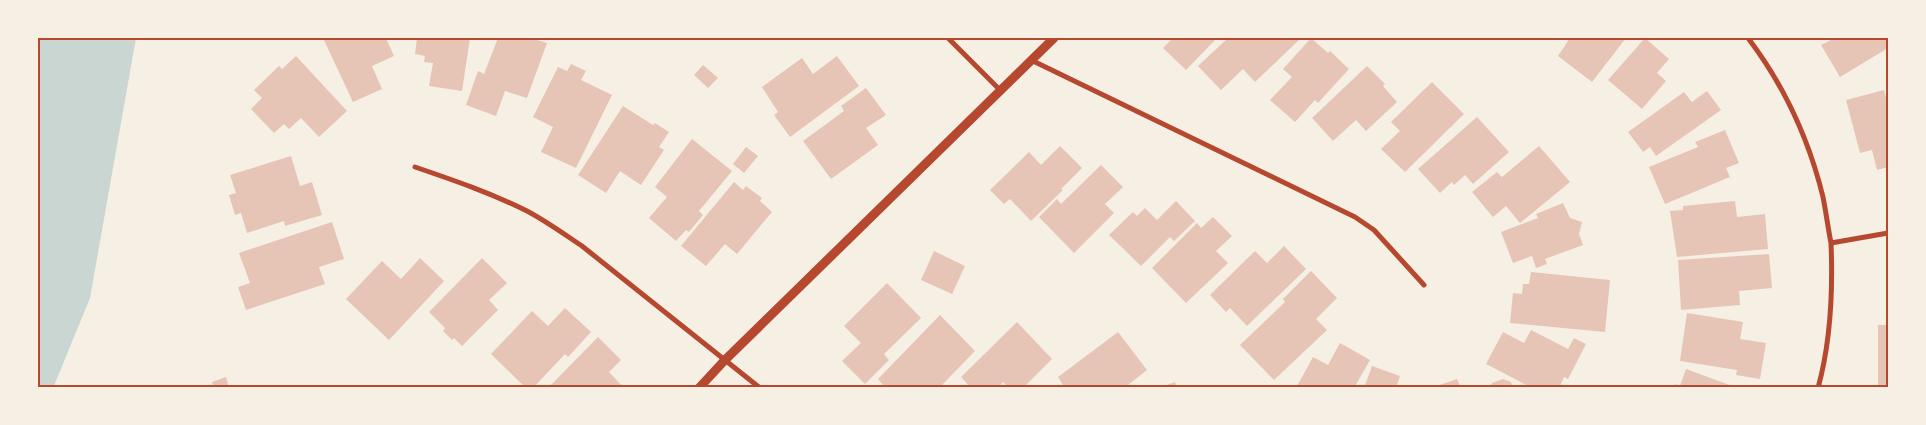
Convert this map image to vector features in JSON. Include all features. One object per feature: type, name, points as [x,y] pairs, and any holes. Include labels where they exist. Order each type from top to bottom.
[{"type":"street","points":[[948,38],[1000,90]]},
{"type":"street","points":[[699,388],[724,361],[1054,38]]},
{"type":"street","points":[[1748,38],[1770,68],[1800,128],[1812,158],[1823,198],[1831,243],[1832,280],[1830,317],[1818,388]]},
{"type":"street","points":[[1031,60],[1355,216],[1374,230],[1424,285]]},
{"type":"street","points":[[415,167],[486,192],[528,212],[558,230],[582,246],[760,388]]},
{"type":"street","points":[[1831,243],[1888,233]]},
{"type":"shaded area","points":[[38,38],[136,38],[90,298],[53,388],[38,387]]},
{"type":"building","points":[[323,38],[386,38],[394,56],[372,66],[382,89],[353,102]]},
{"type":"building","points":[[417,38],[470,38],[462,91],[429,86],[433,63],[424,62],[425,56],[415,54]]},
{"type":"building","points":[[498,38],[531,38],[547,43],[527,98],[505,91],[496,116],[466,105],[478,71],[484,74]]},
{"type":"building","points":[[1173,38],[1217,38],[1186,70],[1163,48]]},
{"type":"building","points":[[1228,38],[1300,39],[1255,82],[1243,69],[1221,90],[1198,66]]},
{"type":"building","points":[[1311,38],[1328,53],[1330,51],[1349,69],[1318,103],[1315,100],[1295,122],[1270,100],[1292,77],[1283,69]]},
{"type":"building","points":[[1570,38],[1626,38],[1592,82],[1558,56]]},
{"type":"building","points":[[1645,38],[1669,59],[1657,73],[1666,81],[1642,109],[1608,80]]},
{"type":"building","points":[[1835,38],[1888,38],[1888,48],[1840,77],[1821,45]]},
{"type":"building","points":[[296,56],[347,111],[319,137],[301,118],[289,129],[284,124],[274,133],[251,109],[262,98],[254,90],[279,66],[282,69]]},
{"type":"building","points":[[837,56],[859,86],[790,137],[774,115],[778,112],[762,87],[802,58],[813,74]]},
{"type":"building","points":[[571,64],[586,71],[581,80],[612,95],[576,168],[541,152],[553,127],[533,117],[558,67],[567,71]]},
{"type":"building","points":[[703,65],[718,78],[708,88],[694,75]]},
{"type":"building","points":[[1367,66],[1385,84],[1383,86],[1397,102],[1366,131],[1356,120],[1333,141],[1312,118]]},
{"type":"building","points":[[1432,82],[1464,114],[1405,172],[1381,149],[1400,131],[1391,122]]},
{"type":"building","points":[[866,88],[886,115],[866,128],[878,145],[831,179],[803,141],[844,111],[841,106]]},
{"type":"building","points":[[1884,90],[1888,106],[1888,167],[1877,170],[1872,150],[1860,153],[1846,100]]},
{"type":"building","points":[[1707,91],[1721,110],[1656,156],[1650,147],[1643,152],[1628,132],[1684,92],[1692,102]]},
{"type":"building","points":[[623,106],[653,125],[655,123],[669,132],[659,147],[664,150],[641,185],[620,171],[606,193],[578,175]]},
{"type":"building","points":[[1477,117],[1509,152],[1473,184],[1465,175],[1454,185],[1452,182],[1440,193],[1418,169]]},
{"type":"building","points":[[1725,130],[1739,163],[1726,168],[1730,177],[1665,204],[1649,167],[1698,147],[1695,142]]},
{"type":"building","points":[[692,139],[732,171],[699,211],[703,215],[689,232],[686,230],[676,241],[649,218],[667,197],[655,187]]},
{"type":"building","points":[[1060,146],[1082,168],[1061,189],[1063,190],[1031,221],[1010,199],[1004,204],[990,190],[1029,152],[1041,165]]},
{"type":"building","points":[[1539,146],[1570,182],[1520,223],[1506,206],[1493,217],[1472,192],[1497,172],[1502,177]]},
{"type":"building","points":[[746,147],[758,156],[744,173],[733,164]]},
{"type":"building","points":[[291,156],[300,186],[312,182],[322,215],[285,226],[284,221],[247,233],[241,213],[235,215],[229,195],[236,193],[230,175]]},
{"type":"building","points":[[1101,165],[1123,187],[1105,204],[1114,213],[1074,253],[1039,217],[1057,199],[1061,204]]},
{"type":"building","points":[[734,182],[743,190],[746,186],[762,198],[760,201],[772,212],[737,254],[725,244],[706,266],[681,246]]},
{"type":"building","points":[[1176,201],[1195,221],[1174,241],[1170,237],[1141,266],[1109,235],[1133,212],[1137,216],[1145,208],[1157,220]]},
{"type":"building","points":[[1735,201],[1737,217],[1765,214],[1768,249],[1677,257],[1670,211],[1683,210],[1683,206]]},
{"type":"building","points":[[1563,203],[1570,218],[1582,222],[1579,234],[1583,245],[1545,259],[1547,264],[1536,268],[1532,256],[1513,263],[1501,232],[1538,218],[1536,214]]},
{"type":"building","points":[[1213,217],[1232,236],[1216,251],[1228,263],[1186,303],[1152,268],[1197,223],[1201,228]]},
{"type":"building","points":[[332,222],[344,259],[319,267],[325,284],[246,310],[238,287],[250,283],[239,253]]},
{"type":"building","points":[[1284,246],[1306,269],[1247,326],[1230,308],[1226,312],[1210,295],[1255,251],[1267,263]]},
{"type":"building","points":[[934,251],[965,266],[952,294],[921,280]]},
{"type":"building","points":[[1769,254],[1772,288],[1739,291],[1740,305],[1681,310],[1678,260]]},
{"type":"building","points":[[420,258],[444,281],[389,340],[346,299],[382,261],[401,279]]},
{"type":"building","points":[[482,258],[507,283],[489,300],[498,310],[462,346],[443,331],[445,328],[429,312]]},
{"type":"building","points":[[1311,271],[1337,298],[1316,319],[1327,330],[1274,380],[1240,345],[1285,302],[1283,299]]},
{"type":"building","points":[[1531,272],[1610,280],[1605,332],[1510,323],[1513,293],[1522,294],[1523,284],[1529,284]]},
{"type":"building","points":[[887,283],[921,318],[884,354],[889,360],[865,384],[842,361],[861,343],[844,326]]},
{"type":"building","points":[[565,308],[591,332],[568,357],[565,354],[533,388],[526,388],[491,354],[532,311],[548,326]]},
{"type":"building","points":[[1687,313],[1743,322],[1740,339],[1766,343],[1760,379],[1736,375],[1737,370],[1680,361]]},
{"type":"building","points":[[940,315],[975,351],[939,388],[918,388],[915,385],[913,388],[886,388],[878,379]]},
{"type":"building","points":[[1017,322],[1052,359],[1023,388],[1009,388],[1003,382],[997,388],[971,388],[961,377]]},
{"type":"building","points":[[1878,325],[1888,325],[1888,388],[1878,388]]},
{"type":"building","points":[[1531,330],[1568,349],[1574,338],[1586,344],[1568,379],[1564,377],[1559,388],[1532,388],[1486,364],[1503,332],[1524,343]]},
{"type":"building","points":[[1118,332],[1147,370],[1124,388],[1065,388],[1058,377]]},
{"type":"building","points":[[598,337],[621,360],[609,372],[622,386],[620,388],[548,388]]},
{"type":"building","points":[[1340,343],[1370,360],[1354,388],[1296,388],[1313,357],[1328,365]]},
{"type":"building","points":[[1372,366],[1400,376],[1396,388],[1364,388]]},
{"type":"building","points":[[1686,369],[1735,388],[1674,388],[1675,384],[1680,386]]},
{"type":"building","points":[[226,377],[229,388],[214,388],[212,382]]},
{"type":"building","points":[[1457,379],[1461,388],[1434,387]]},
{"type":"building","points":[[1503,379],[1511,382],[1513,388],[1490,388],[1492,383]]},
{"type":"building","points":[[1175,382],[1177,388],[1161,388],[1161,387]]}]
